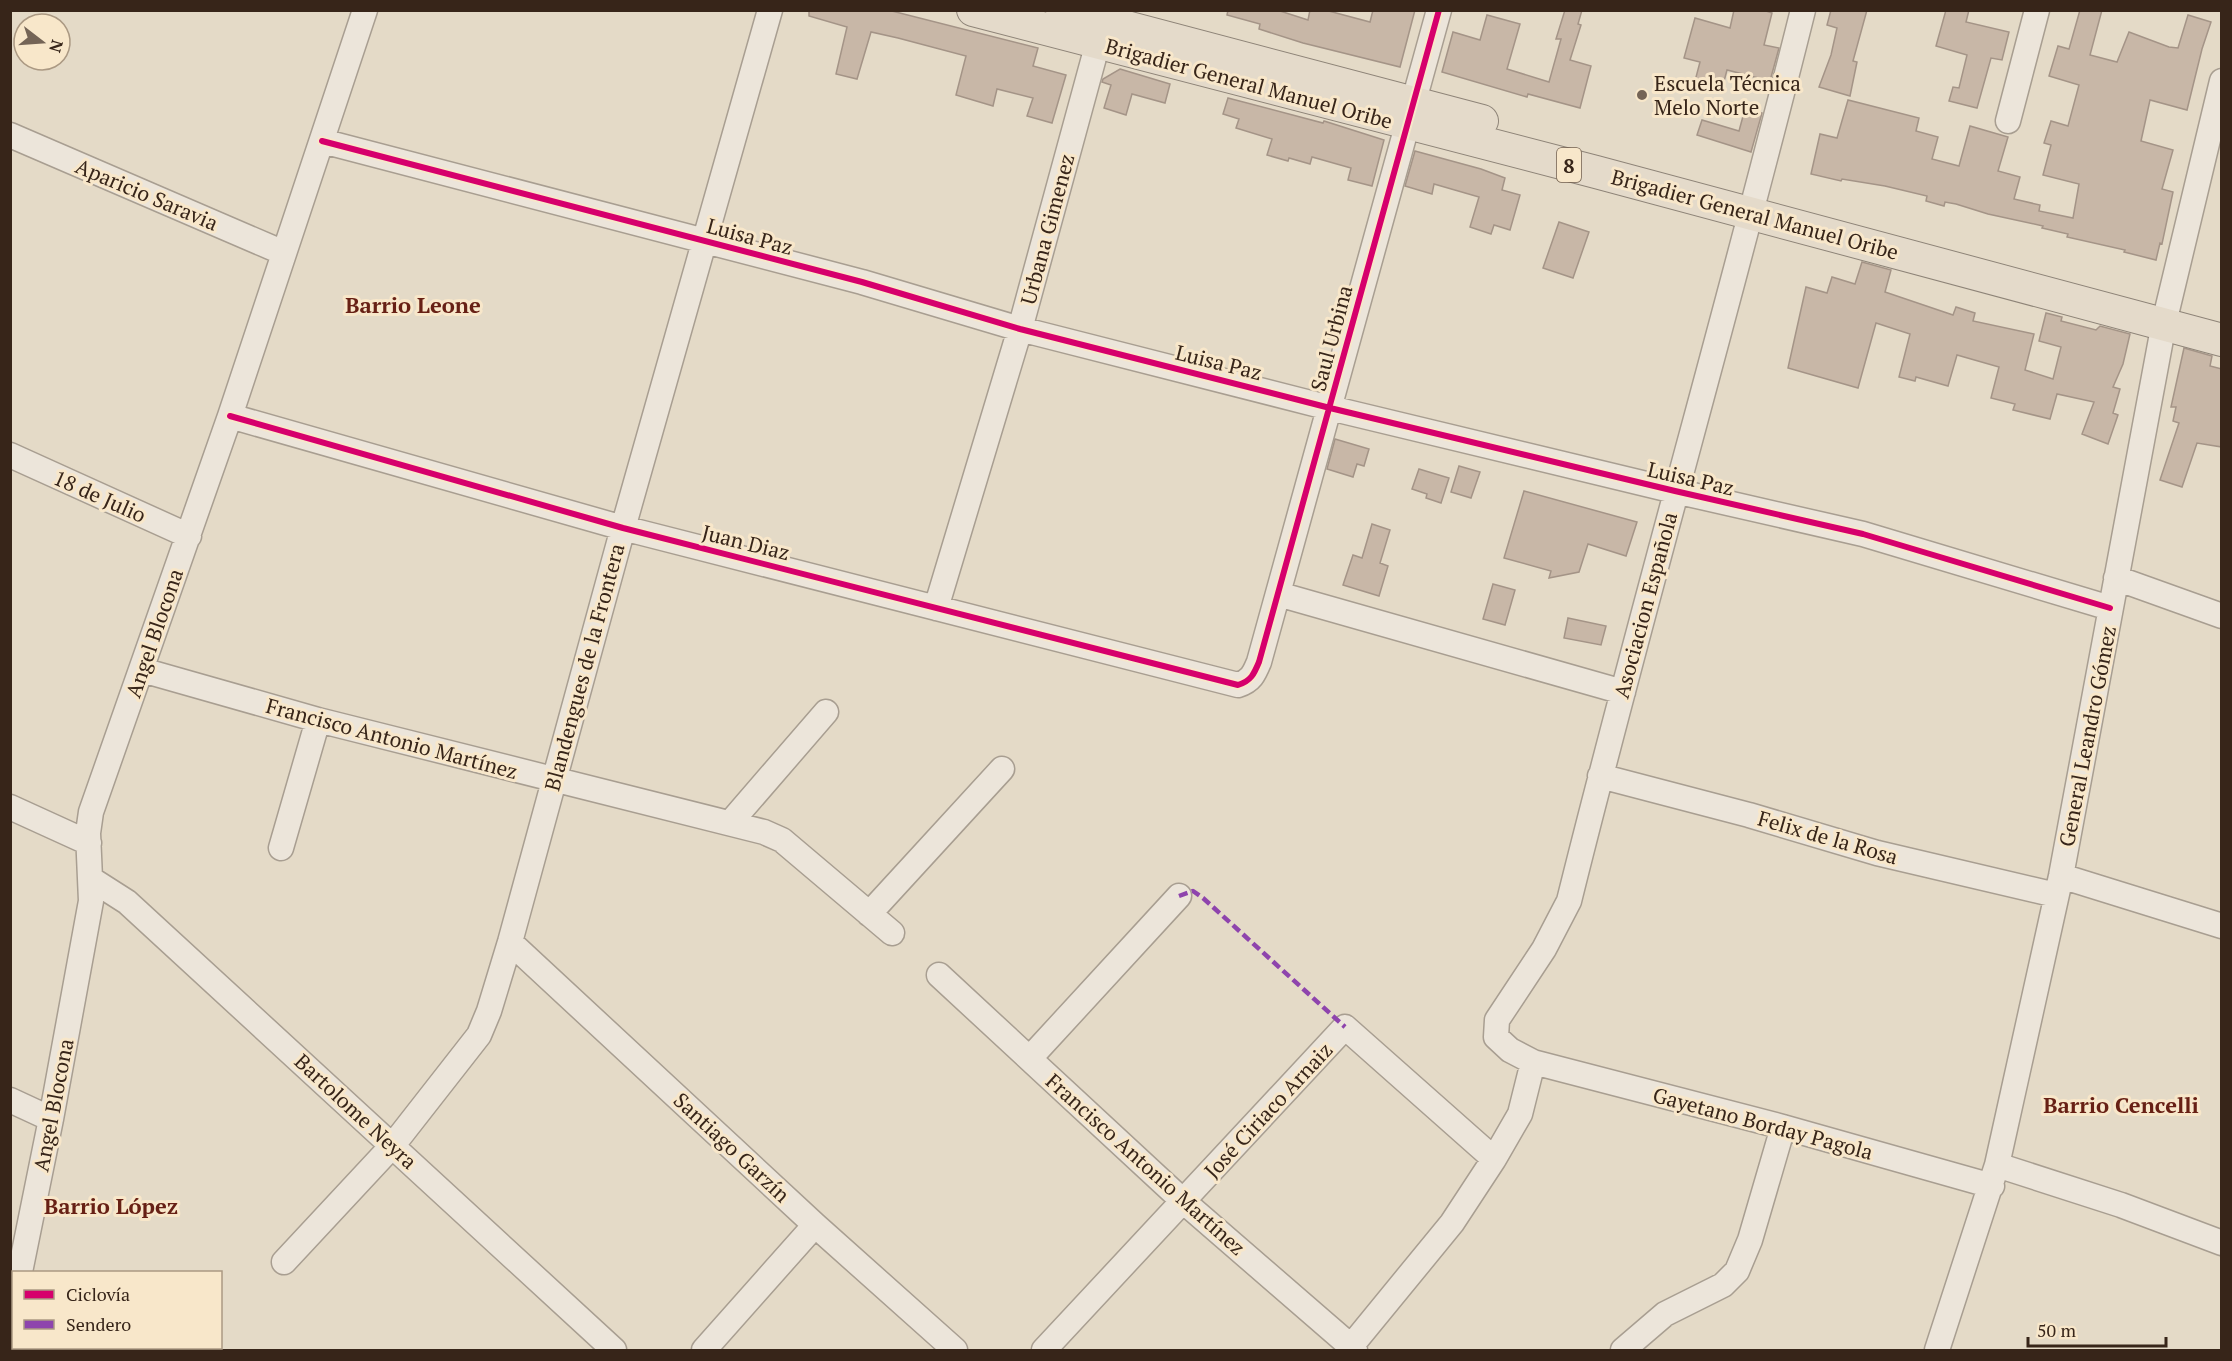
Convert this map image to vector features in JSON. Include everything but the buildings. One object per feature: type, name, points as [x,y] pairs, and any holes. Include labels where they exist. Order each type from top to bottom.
[{"type":"main road","name":"Brigadier General Manuel Oribe","points":[[973,10],[1050,16],[1101,33],[2166,313],[2222,317]]},
{"type":"main road","name":"Brigadier General Manuel Oribe","points":[[2166,313],[2222,340]]},
{"type":"street","name":"Angel Blocona","points":[[20,1271],[91,901],[89,843],[91,812],[230,416],[365,10]]},
{"type":"street","name":"Blandengues de la Frontera","points":[[284,1262],[393,1145],[478,1035],[489,1011],[703,241],[770,10]]},
{"type":"street","name":"Saul Urbina","points":[[1254,674],[1330,408],[1439,10]]},
{"type":"street","name":"Asociacion Española","points":[[1533,1062],[1510,1050],[1496,1036],[1497,1020],[1545,949],[1569,901],[1675,491],[1755,204],[1803,10]]},
{"type":"street","points":[[2008,121],[2037,10]]},
{"type":"street","name":"Urbana Gimenez","points":[[936,608],[1020,328],[1101,33]]},
{"type":"street","name":"General Leandro Gómez","points":[[1936,1350],[1995,1176],[2058,886],[2166,313],[2222,81]]},
{"type":"street","name":"Aparicio Saravia","points":[[10,135],[284,253]]},
{"type":"street","name":"Luisa Paz","points":[[322,141],[862,282],[1020,328],[1330,408],[1863,534],[2110,608]]},
{"type":"street","name":"Juan Diaz","points":[[230,416],[623,528],[1238,685],[1247,682],[1254,674]]},
{"type":"street","name":"18 de Julio","points":[[10,455],[189,536]]},
{"type":"street","points":[[2116,578],[2222,616]]},
{"type":"street","points":[[1278,594],[1623,692]]},
{"type":"street","name":"Francisco Antonio Martínez","points":[[142,670],[318,720],[764,832],[782,840],[892,933]]},
{"type":"street","points":[[730,823],[826,712]]},
{"type":"street","points":[[281,848],[318,720]]},
{"type":"street","points":[[869,914],[1002,769]]},
{"type":"street","name":"Felix de la Rosa","points":[[1600,776],[1749,815],[1878,853],[2058,886],[2222,926]]},
{"type":"street","points":[[10,807],[89,843]]},
{"type":"street","name":"Bartolome Neyra","points":[[91,879],[127,902],[614,1350]]},
{"type":"street","points":[[1030,1058],[1179,896]]},
{"type":"street","name":"Santiago Garzín","points":[[510,942],[815,1225],[955,1350]]},
{"type":"street","name":"Francisco Antonio Martínez","points":[[939,975],[1183,1201],[1352,1349]]},
{"type":"street","name":"José Ciriaco Arnaiz","points":[[1044,1350],[1345,1027],[1494,1159]]},
{"type":"street","points":[[1352,1349],[1452,1223],[1494,1159],[1520,1114],[1533,1062]]},
{"type":"street","name":"Gayetano Borday Pagola","points":[[1533,1062],[1783,1127],[2121,1205],[2222,1243]]},
{"type":"street","points":[[10,1100],[51,1119]]},
{"type":"street","points":[[1623,1350],[1665,1314],[1723,1285],[1737,1271],[1750,1240],[1783,1127]]},
{"type":"street","points":[[704,1350],[815,1225]]},
{"type":"marked path","points":[[1179,896],[1193,891],[1203,898],[1345,1027]]},
{"type":"cycle path","points":[[230,416],[623,528],[1238,685],[1252,677],[1259,662],[1439,10]]},
{"type":"cycle path","points":[[322,141],[862,282],[1020,329],[1330,408],[1863,534],[2110,608]]},
{"type":"place","name":"Escuela Técnica Melo Norte","points":[[1642,95]]},
{"type":"district","name":"Barrio Leone","points":[[413,304]]},
{"type":"district","name":"Barrio Cencelli","points":[[2121,1104]]},
{"type":"district","name":"Barrio López","points":[[111,1205]]}]
